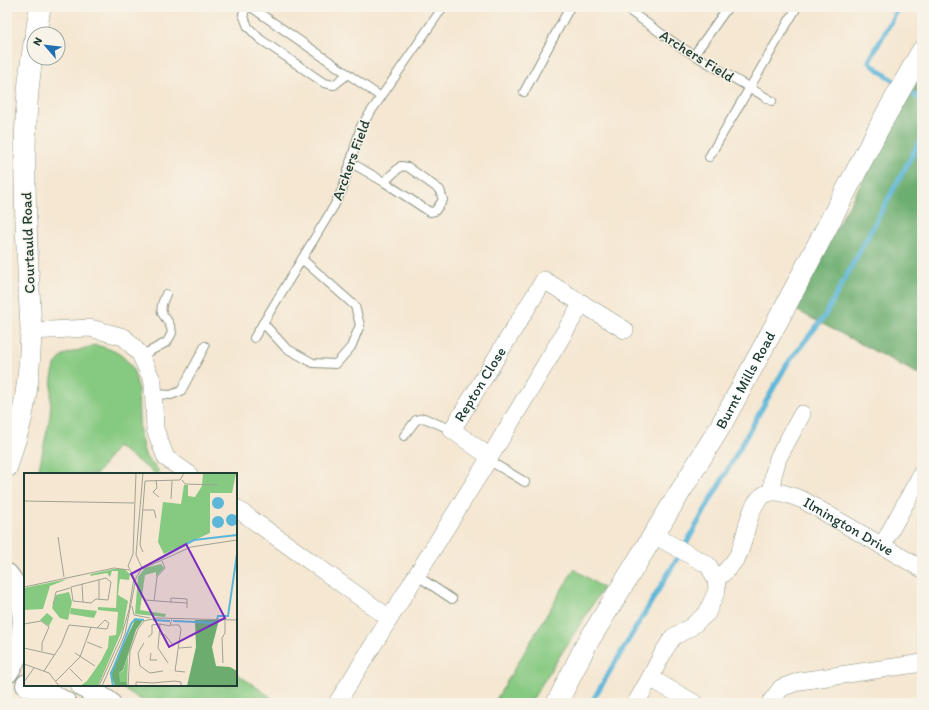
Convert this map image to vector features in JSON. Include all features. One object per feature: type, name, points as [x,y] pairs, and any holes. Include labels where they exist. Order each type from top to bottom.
[{"type":"main road","points":[[7,672],[14,661],[24,630],[23,605],[8,575]]},
{"type":"main road","points":[[7,685],[24,685]]},
{"type":"main road","points":[[30,686],[41,689],[65,703]]},
{"type":"main road","points":[[83,686],[108,703]]},
{"type":"street","points":[[37,26],[40,7]]},
{"type":"street","name":"Burnt Mills Road","points":[[557,703],[586,645],[652,534],[720,427],[894,99],[918,58]]},
{"type":"street","name":"Courtauld Road","points":[[7,467],[9,447],[21,421],[27,393],[31,331],[24,160],[30,66]]},
{"type":"street","name":"Repton Close","points":[[489,458],[452,430],[544,280],[625,330]]},
{"type":"street","points":[[337,703],[489,458],[582,303]]},
{"type":"street","points":[[31,331],[90,328],[124,337],[141,356],[153,382],[155,429],[166,458],[188,473]]},
{"type":"street","points":[[716,579],[725,573],[738,556],[744,540],[748,519],[755,505],[762,496],[772,492],[773,476],[778,458],[802,414]]},
{"type":"street","points":[[882,546],[922,473]]},
{"type":"street","name":"Ilmington Drive","points":[[772,492],[789,495],[803,500],[922,569]]},
{"type":"street","points":[[237,509],[389,618]]},
{"type":"street","points":[[636,703],[673,637],[691,627],[707,613],[717,590],[716,579],[708,566],[652,534]]},
{"type":"street","points":[[770,703],[781,688],[800,682],[922,663]]},
{"type":"street","points":[[650,678],[694,703]]},
{"type":"lane","points":[[247,7],[243,14],[248,27],[260,39],[324,83],[334,85],[348,74]]},
{"type":"lane","points":[[251,7],[380,97]]},
{"type":"lane","name":"Archers Field","points":[[254,338],[334,206],[343,188],[361,126],[443,7]]},
{"type":"lane","points":[[524,92],[570,7]]},
{"type":"lane","name":"Archers Field","points":[[624,7],[694,55],[772,102]]},
{"type":"lane","points":[[694,55],[728,7]]},
{"type":"lane","points":[[708,157],[797,7]]},
{"type":"lane","points":[[350,162],[430,212],[435,211],[443,200],[440,190],[408,167],[401,166],[384,182]]},
{"type":"lane","points":[[263,323],[286,348],[313,363],[336,364],[352,347],[360,325],[355,306],[302,259]]},
{"type":"lane","points":[[141,356],[167,342],[172,334],[171,328],[161,311],[160,306],[166,294]]},
{"type":"lane","points":[[154,394],[172,395],[181,391],[206,346]]},
{"type":"lane","points":[[404,436],[416,420],[424,418],[452,430]]},
{"type":"lane","points":[[489,458],[525,482]]},
{"type":"lane","points":[[416,575],[452,599]]},
{"type":"green space","points":[[920,77],[922,78],[922,376],[792,308]]},
{"type":"green space","points":[[95,345],[113,351],[125,359],[132,369],[136,381],[141,441],[146,457],[159,471],[157,473],[155,473],[117,446],[98,473],[38,473],[50,416],[52,378],[55,365],[63,355]]},
{"type":"green space","points":[[574,569],[603,588],[530,703],[494,703]]},
{"type":"green space","points":[[237,674],[279,703],[146,703],[120,686],[237,686]]},
{"type":"waterway","points":[[898,84],[872,65],[869,61],[899,7]]},
{"type":"waterway","points":[[907,90],[922,101]]},
{"type":"waterway","points":[[591,703],[687,542],[787,364],[824,317],[922,137]]}]
